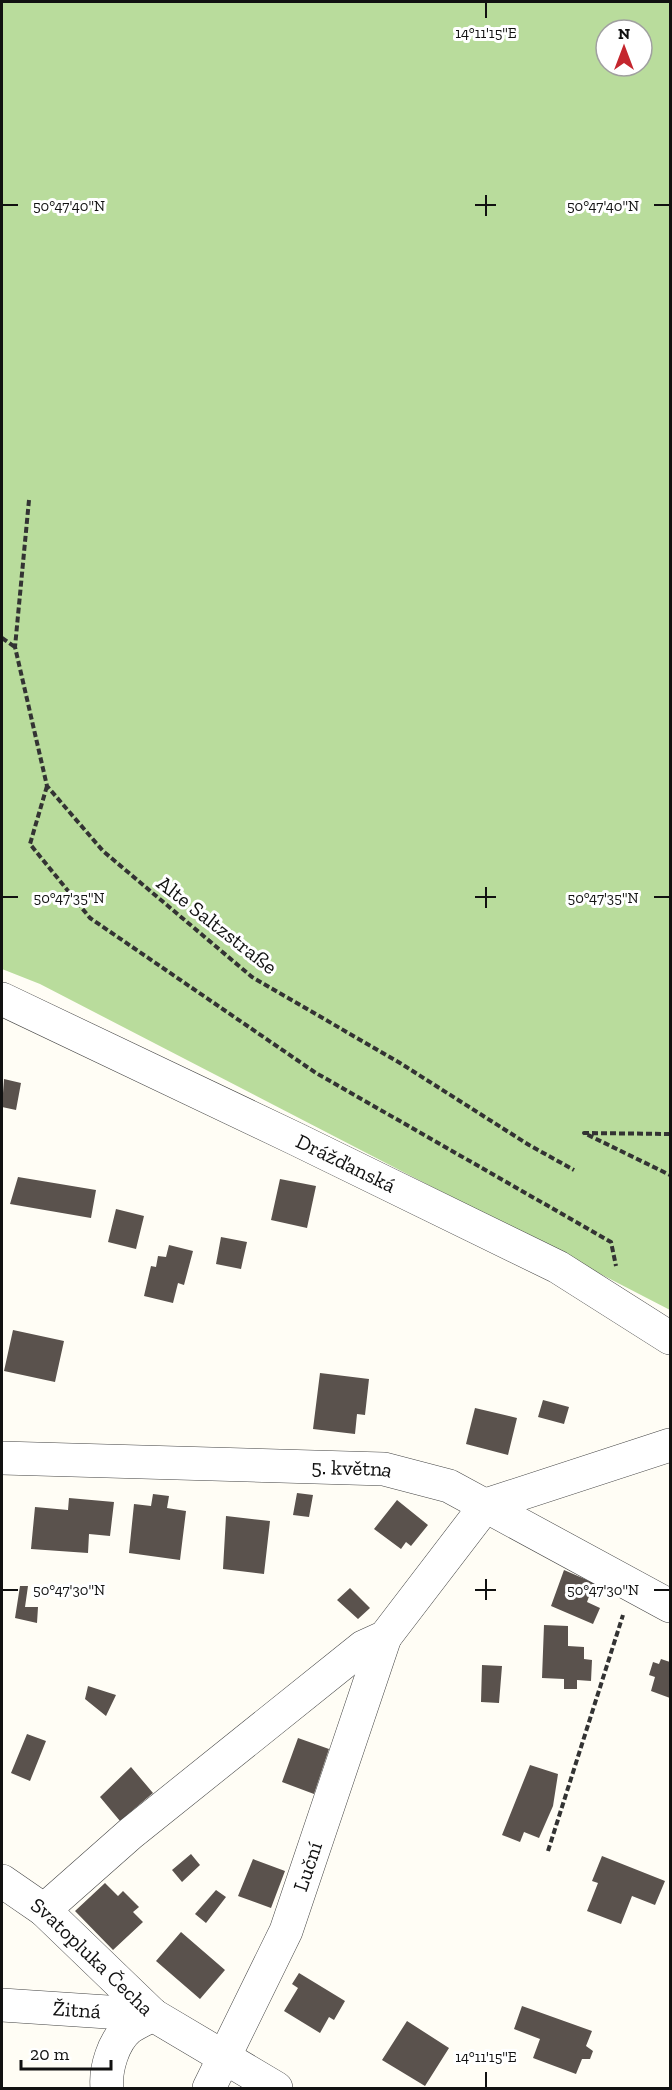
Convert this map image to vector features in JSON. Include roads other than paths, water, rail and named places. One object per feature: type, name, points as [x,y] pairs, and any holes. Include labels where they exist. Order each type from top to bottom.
[{"type":"street","name":"Drážďanská","points":[[6,1002],[558,1267],[670,1338]]},
{"type":"street","points":[[44,1910],[130,1834],[363,1647],[385,1637],[486,1505],[670,1445]]},
{"type":"street","name":"5. května","points":[[2,1458],[384,1469],[449,1486],[670,1606]]},
{"type":"street","name":"Luční","points":[[209,2088],[223,2055],[286,1931],[385,1637]]},
{"type":"street","name":"Svatopluka Čecha","points":[[2,1881],[44,1910],[153,2015],[276,2088]]},
{"type":"street","name":"Žitná","points":[[2,2005],[153,2015]]},
{"type":"street","points":[[107,2088],[105,2077],[113,2051],[127,2029],[153,2015]]}]
